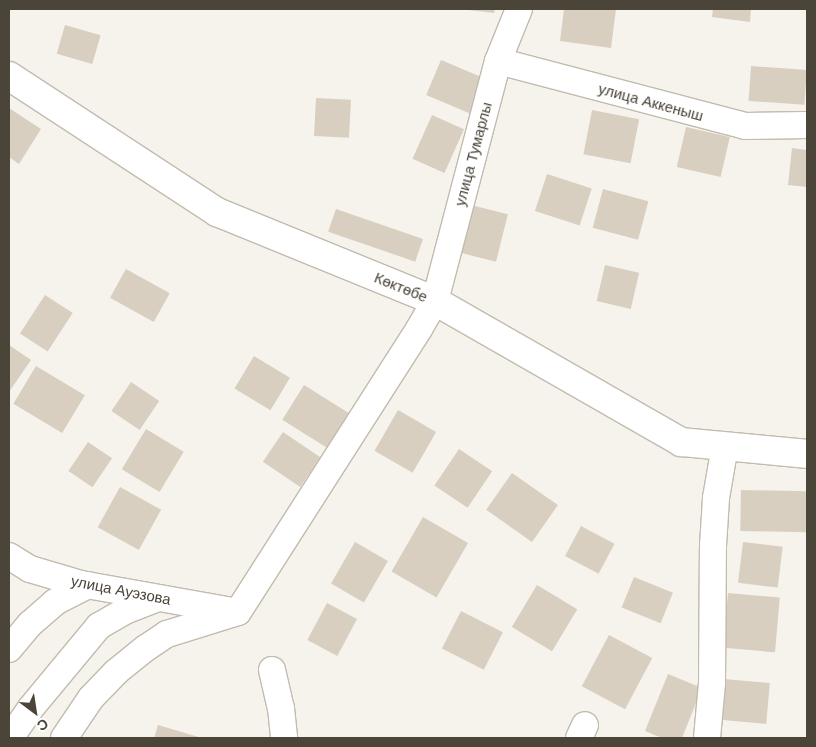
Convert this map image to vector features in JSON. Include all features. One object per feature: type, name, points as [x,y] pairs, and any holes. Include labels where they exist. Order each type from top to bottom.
[{"type":"street","name":"улица Тумарлы","points":[[238,612],[435,301],[498,61],[519,9]]},
{"type":"street","name":"улица Аккеныш","points":[[498,61],[745,126],[807,125]]},
{"type":"street","name":"Көктөбе","points":[[9,76],[217,212],[435,301],[681,442],[807,454]]},
{"type":"street","points":[[707,738],[712,683],[713,546],[716,498],[725,446]]},
{"type":"street","name":"улица Ауэзова","points":[[16,568],[88,585],[238,612]]},
{"type":"street","points":[[9,648],[30,624],[55,602],[88,585]]},
{"type":"street","points":[[10,738],[30,709],[99,626],[127,610],[158,598]]},
{"type":"street","points":[[64,738],[91,698],[116,672],[146,648],[168,634],[238,612]]},
{"type":"street","points":[[272,670],[281,708],[284,738]]},
{"type":"building","points":[[460,9],[495,9],[494,13]]},
{"type":"building","points":[[564,9],[616,9],[611,48],[560,41]]},
{"type":"building","points":[[713,9],[751,9],[750,22],[712,17]]},
{"type":"building","points":[[65,25],[101,35],[92,64],[57,54]]},
{"type":"building","points":[[441,60],[484,78],[469,113],[426,95]]},
{"type":"building","points":[[751,66],[807,70],[804,105],[749,101]]},
{"type":"building","points":[[316,98],[351,100],[349,138],[314,136]]},
{"type":"building","points":[[9,108],[41,129],[19,164],[9,157]]},
{"type":"building","points":[[592,110],[639,119],[631,163],[583,154]]},
{"type":"building","points":[[432,115],[464,129],[444,173],[412,159]]},
{"type":"building","points":[[686,127],[730,137],[721,177],[677,167]]},
{"type":"building","points":[[792,148],[807,150],[807,187],[788,185]]},
{"type":"building","points":[[547,174],[592,189],[580,226],[535,211]]},
{"type":"building","points":[[603,189],[648,201],[638,240],[593,228]]},
{"type":"building","points":[[471,205],[508,214],[496,262],[459,253]]},
{"type":"building","points":[[336,209],[423,239],[415,262],[328,232]]},
{"type":"building","points":[[605,265],[639,273],[631,309],[597,301]]},
{"type":"building","points":[[126,269],[170,293],[154,322],[110,298]]},
{"type":"building","points":[[45,295],[73,313],[48,352],[20,334]]},
{"type":"building","points":[[9,345],[31,360],[9,392]]},
{"type":"building","points":[[254,356],[290,378],[270,410],[234,389]]},
{"type":"building","points":[[36,366],[85,395],[62,433],[13,404]]},
{"type":"building","points":[[131,382],[159,401],[140,430],[111,411]]},
{"type":"building","points":[[304,385],[351,414],[329,449],[282,420]]},
{"type":"building","points":[[398,410],[436,432],[413,473],[374,451]]},
{"type":"building","points":[[146,429],[184,452],[160,492],[122,469]]},
{"type":"building","points":[[283,432],[320,457],[300,487],[263,462]]},
{"type":"building","points":[[88,442],[112,458],[92,487],[68,471]]},
{"type":"building","points":[[459,449],[492,471],[468,508],[434,485]]},
{"type":"building","points":[[512,473],[558,505],[532,542],[486,510]]},
{"type":"building","points":[[120,487],[161,510],[139,550],[98,527]]},
{"type":"building","points":[[741,490],[807,491],[806,532],[740,531]]},
{"type":"building","points":[[423,517],[468,543],[437,598],[392,572]]},
{"type":"building","points":[[581,526],[615,544],[599,574],[565,556]]},
{"type":"building","points":[[355,542],[388,561],[364,603],[331,584]]},
{"type":"building","points":[[743,542],[783,547],[778,588],[738,583]]},
{"type":"building","points":[[634,577],[673,593],[661,623],[622,608]]},
{"type":"building","points":[[537,585],[577,609],[552,651],[512,627]]},
{"type":"building","points":[[728,593],[780,598],[775,652],[723,648]]},
{"type":"building","points":[[327,603],[357,619],[337,656],[307,640]]},
{"type":"building","points":[[461,611],[503,632],[484,670],[442,648]]},
{"type":"building","points":[[609,635],[652,658],[625,709],[582,686]]},
{"type":"building","points":[[668,674],[702,688],[682,738],[662,738],[645,731]]},
{"type":"building","points":[[724,679],[770,683],[766,724],[720,720]]},
{"type":"building","points":[[158,725],[202,738],[154,738]]}]
